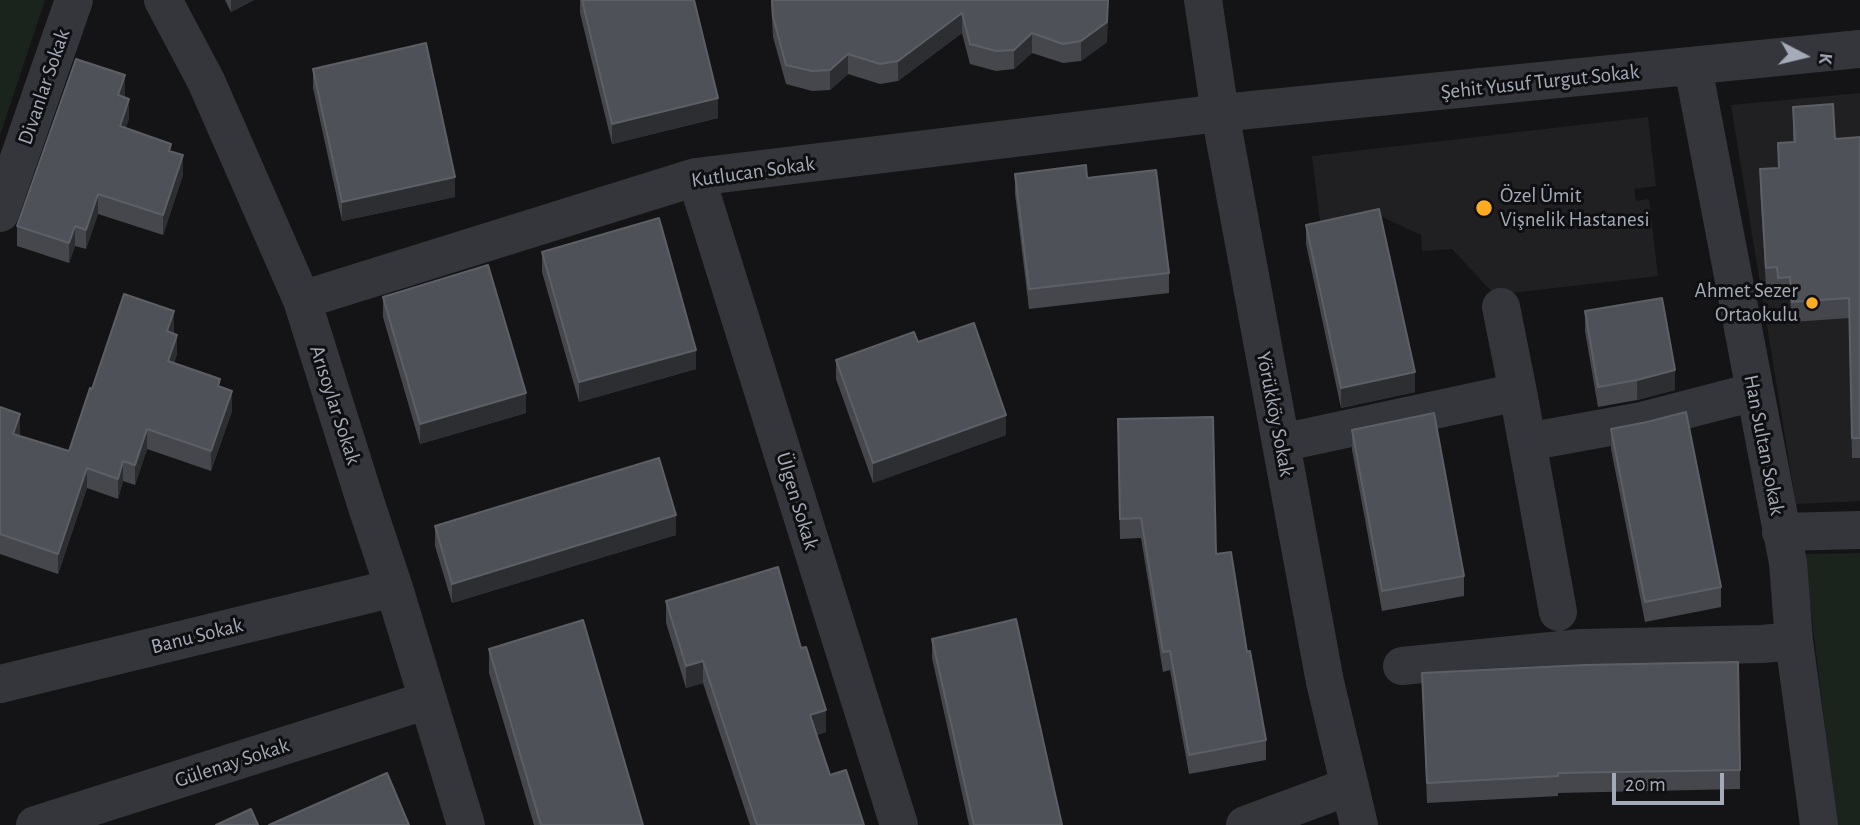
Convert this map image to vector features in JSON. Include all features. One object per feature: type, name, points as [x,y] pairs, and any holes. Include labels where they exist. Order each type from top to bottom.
[{"type":"street","name":"Divanlar Sokak","points":[[0,213],[74,0]]},
{"type":"street","name":"Arısoylar Sokak","points":[[163,0],[206,80],[302,300],[466,825]]},
{"type":"street","name":"Yörükköy Sokak","points":[[1203,0],[1220,113],[1325,682],[1359,825]]},
{"type":"street","name":"Şehit Yusuf Turgut Sokak","points":[[1220,113],[1860,50]]},
{"type":"street","name":"Han Sultan Sokak","points":[[1693,67],[1788,563],[1794,642],[1819,825]]},
{"type":"street","name":"Kutlucan Sokak","points":[[302,300],[696,177],[1220,113]]},
{"type":"street","name":"Ülgen Sokak","points":[[696,177],[899,825]]},
{"type":"street","points":[[1501,307],[1558,612]]},
{"type":"street","points":[[1281,443],[1518,392]]},
{"type":"street","points":[[1527,442],[1642,421],[1754,392]]},
{"type":"street","points":[[1781,532],[1860,530]]},
{"type":"street","name":"Banu Sokak","points":[[0,684],[394,588]]},
{"type":"street","points":[[1402,666],[1581,648],[1794,642]]},
{"type":"street","name":"Gülenay Sokak","points":[[35,825],[428,700]]},
{"type":"street","points":[[1245,825],[1350,786]]},
{"type":"shaded area","points":[[0,0],[45,0],[0,135]]},
{"type":"shaded area","name":"Ahmet Sezer Ortaokulu","points":[[1860,93],[1860,501],[1796,504],[1731,105]]},
{"type":"shaded area","name":"Özel Ümit Vişnelik Hastanesi","points":[[1648,117],[1656,186],[1634,189],[1636,201],[1649,199],[1658,276],[1495,295],[1452,249],[1422,251],[1421,235],[1378,215],[1320,222],[1312,156]]},
{"type":"shaded area","points":[[1860,553],[1860,825],[1837,825],[1804,554]]},
{"type":"building","points":[[582,0],[694,0],[718,98],[612,124]]},
{"type":"building","points":[[772,0],[1108,0],[1107,22],[1081,41],[1063,44],[1032,33],[1014,50],[996,51],[970,44],[962,13],[898,61],[880,64],[848,54],[830,70],[812,71],[786,65],[773,17]]},
{"type":"building","points":[[426,43],[455,177],[342,202],[313,69]]},
{"type":"building","points":[[76,59],[125,75],[118,95],[129,99],[120,126],[171,144],[169,151],[183,155],[163,215],[98,194],[86,230],[75,226],[69,243],[17,226]]},
{"type":"building","points":[[1833,104],[1835,139],[1860,137],[1860,438],[1852,438],[1849,298],[1792,302],[1790,277],[1778,278],[1777,267],[1766,268],[1760,169],[1779,168],[1778,143],[1795,142],[1793,107]]},
{"type":"building","points":[[1086,165],[1087,178],[1156,170],[1169,273],[1029,289],[1015,174]]},
{"type":"building","points":[[1379,209],[1415,372],[1341,388],[1306,225]]},
{"type":"building","points":[[659,218],[696,350],[579,382],[542,252]]},
{"type":"building","points":[[488,265],[526,393],[420,424],[383,297]]},
{"type":"building","points":[[124,294],[174,311],[167,331],[177,335],[168,361],[220,379],[218,386],[232,391],[211,451],[147,429],[135,465],[123,461],[118,479],[87,468],[58,554],[0,534],[0,407],[20,414],[13,434],[69,451]]},
{"type":"building","points":[[1662,298],[1675,370],[1598,387],[1585,311]]},
{"type":"building","points":[[974,323],[1006,415],[873,463],[836,360],[914,332],[918,342]]},
{"type":"building","points":[[1686,412],[1721,587],[1645,602],[1611,429]]},
{"type":"building","points":[[1434,413],[1464,576],[1382,591],[1352,430]]},
{"type":"building","points":[[1213,417],[1216,554],[1231,552],[1247,652],[1250,651],[1266,740],[1189,755],[1170,651],[1163,652],[1141,518],[1120,519],[1118,419]]},
{"type":"building","points":[[659,458],[676,515],[452,584],[435,526]]},
{"type":"building","points":[[778,567],[801,648],[806,647],[826,710],[810,715],[830,775],[846,770],[864,825],[757,825],[703,661],[686,666],[666,601]]},
{"type":"building","points":[[1016,619],[1062,825],[974,825],[932,639]]},
{"type":"building","points":[[583,620],[643,825],[541,825],[489,649]]},
{"type":"building","points":[[1738,662],[1740,770],[1558,773],[1558,776],[1427,783],[1422,673],[1585,665]]},
{"type":"building","points":[[387,773],[409,825],[269,825]]},
{"type":"building","points":[[251,809],[258,825],[216,825]]},
{"type":"place","name":"Özel Ümit Vişnelik Hastanesi","points":[[1484,208]]},
{"type":"place","name":"Ahmet Sezer Ortaokulu","points":[[1812,303]]}]
